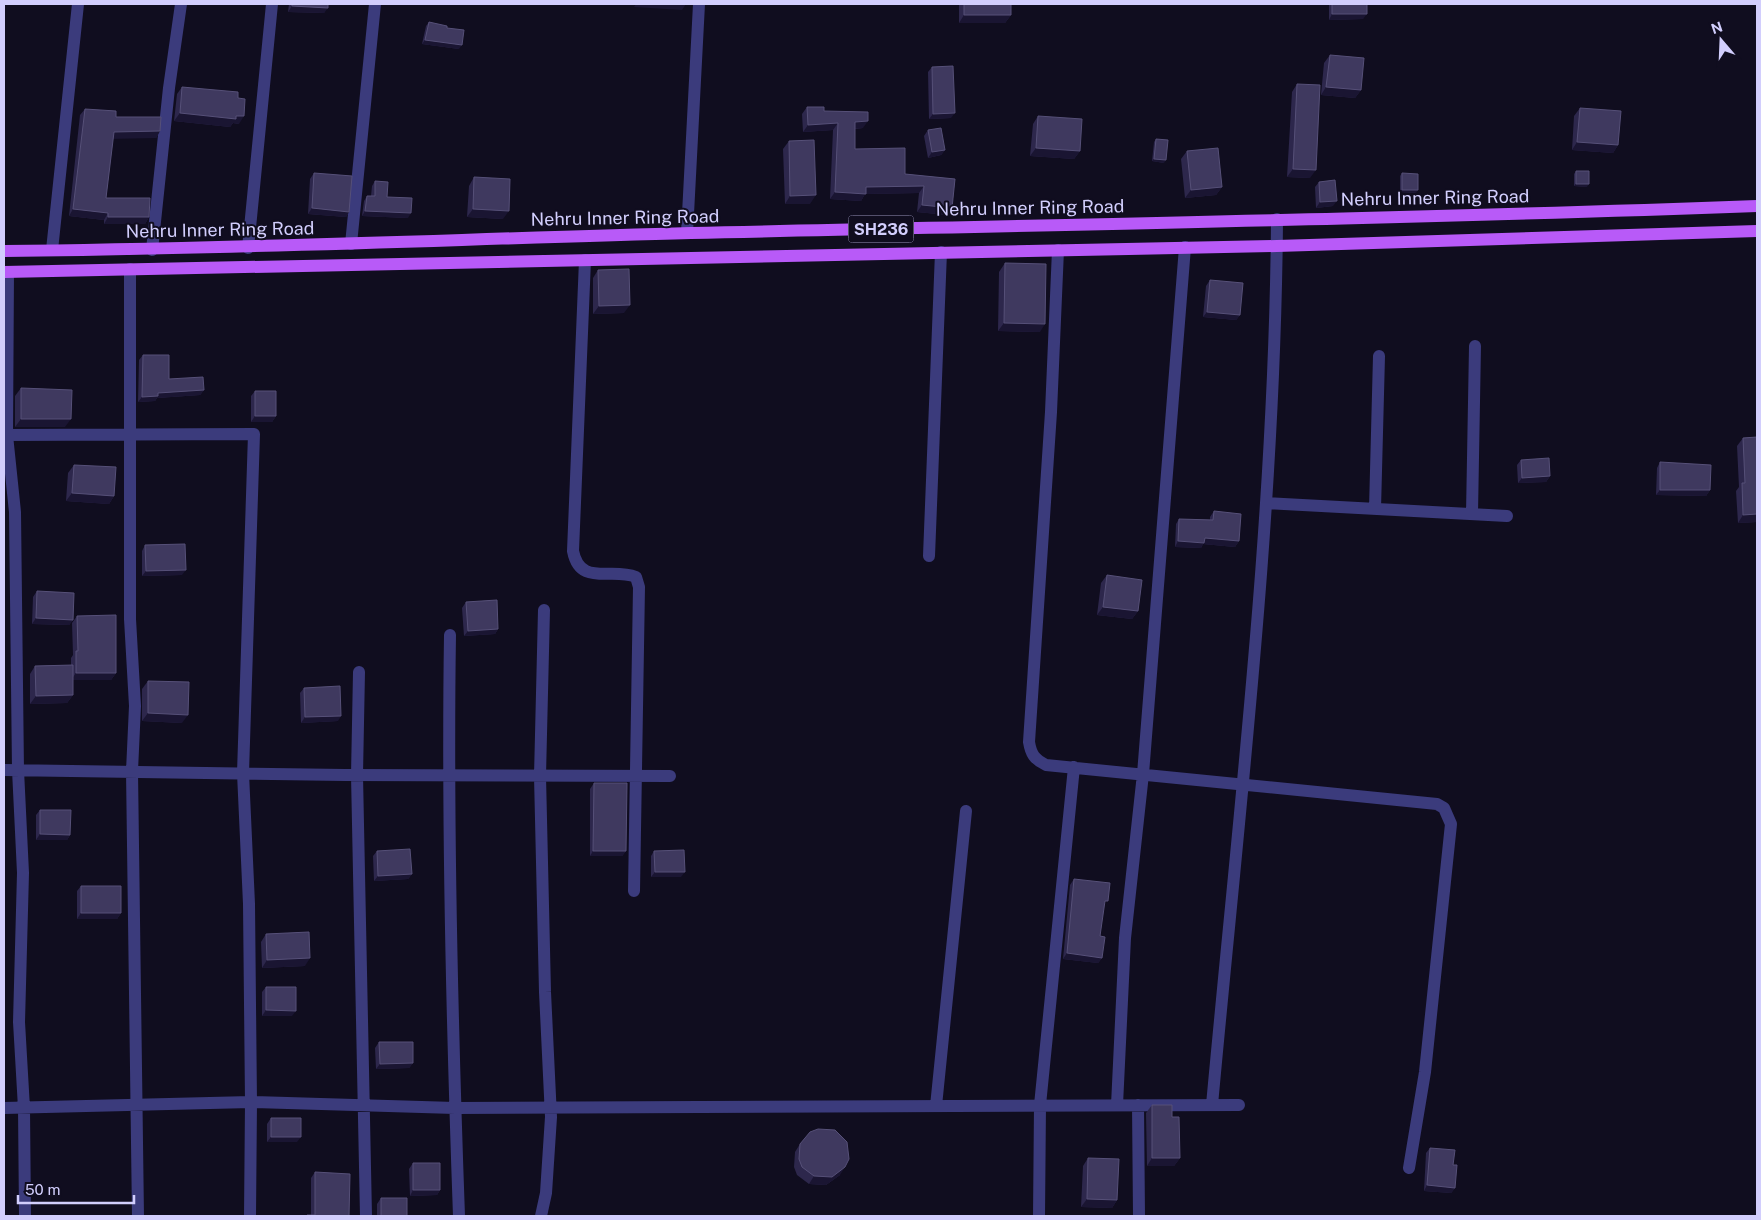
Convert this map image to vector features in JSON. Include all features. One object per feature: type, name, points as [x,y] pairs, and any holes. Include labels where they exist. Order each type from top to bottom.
[{"type":"main road","name":"Nehru Inner Ring Road","points":[[4,251],[248,248],[1277,218],[1560,214],[1757,206]]},
{"type":"main road","name":"SH236","points":[[6,272],[1277,246],[1757,231]]},
{"type":"street","points":[[52,250],[78,4]]},
{"type":"street","points":[[152,250],[168,88],[181,4]]},
{"type":"street","points":[[248,248],[272,4]]},
{"type":"street","points":[[351,244],[375,4]]},
{"type":"street","points":[[687,234],[699,4]]},
{"type":"street","points":[[1212,1105],[1248,732],[1267,503],[1275,348],[1277,218]]},
{"type":"street","points":[[1117,1105],[1125,938],[1143,774],[1185,247]]},
{"type":"street","points":[[1058,250],[1051,412],[1029,742],[1031,752],[1036,760],[1046,765],[1437,804],[1444,808],[1452,824],[1425,1072],[1409,1168]]},
{"type":"street","points":[[929,556],[941,252]]},
{"type":"street","points":[[585,260],[573,551],[576,564],[585,572],[628,574],[636,578],[639,587],[634,891]]},
{"type":"street","points":[[130,269],[132,435],[130,619],[135,706],[132,771],[137,1009],[135,1106],[138,1216]]},
{"type":"street","points":[[6,272],[5,435],[15,512],[18,770],[23,873],[19,1022],[24,1108],[25,1216]]},
{"type":"street","points":[[1472,514],[1475,346]]},
{"type":"street","points":[[1375,509],[1380,356]]},
{"type":"street","points":[[5,435],[254,434],[244,773],[249,904],[250,1216]]},
{"type":"street","points":[[1267,503],[1507,516]]},
{"type":"street","points":[[541,1216],[546,1194],[551,1107],[540,776],[544,610]]},
{"type":"street","points":[[450,635],[448,776],[459,1216]]},
{"type":"street","points":[[359,672],[357,775],[366,1216]]},
{"type":"street","points":[[1040,1216],[1040,1105],[1074,767]]},
{"type":"street","points":[[4,770],[448,776],[670,776]]},
{"type":"street","points":[[936,1106],[966,811]]},
{"type":"street","points":[[4,1108],[251,1102],[455,1108],[1240,1105]]},
{"type":"street","points":[[1138,1105],[1139,1216]]},
{"type":"building","points":[[292,4],[328,4],[328,8],[292,6]]},
{"type":"building","points":[[964,4],[1011,4],[1011,15],[964,15]]},
{"type":"building","points":[[1332,4],[1367,4],[1367,14],[1332,14]]},
{"type":"building","points":[[429,22],[447,26],[447,28],[464,30],[462,45],[425,40]]},
{"type":"building","points":[[1330,55],[1364,58],[1361,90],[1326,87]]},
{"type":"building","points":[[953,66],[955,113],[933,114],[932,67]]},
{"type":"building","points":[[1297,84],[1320,85],[1316,170],[1293,169]]},
{"type":"building","points":[[182,87],[238,92],[238,98],[245,99],[244,116],[236,116],[236,119],[180,113]]},
{"type":"building","points":[[807,107],[824,107],[824,111],[868,112],[868,121],[855,122],[855,149],[905,148],[905,174],[955,179],[952,208],[922,205],[924,186],[866,187],[866,194],[835,192],[838,123],[808,125]]},
{"type":"building","points":[[1580,108],[1621,111],[1618,145],[1577,142]]},
{"type":"building","points":[[85,109],[116,111],[116,117],[161,117],[160,131],[114,132],[106,198],[150,198],[149,217],[108,217],[108,213],[73,209]]},
{"type":"building","points":[[1038,116],[1082,119],[1080,151],[1036,148]]},
{"type":"building","points":[[941,128],[945,150],[932,152],[928,130]]},
{"type":"building","points":[[1156,139],[1168,140],[1166,160],[1154,159]]},
{"type":"building","points":[[814,140],[816,195],[790,196],[789,141]]},
{"type":"building","points":[[1218,148],[1222,187],[1191,190],[1187,151]]},
{"type":"building","points":[[1576,171],[1589,171],[1589,184],[1576,184]]},
{"type":"building","points":[[314,173],[352,176],[349,212],[312,208]]},
{"type":"building","points":[[1402,173],[1418,174],[1418,190],[1402,190]]},
{"type":"building","points":[[474,177],[510,179],[509,211],[473,209]]},
{"type":"building","points":[[1335,180],[1337,201],[1320,202],[1319,182]]},
{"type":"building","points":[[375,181],[388,182],[387,197],[412,198],[411,213],[365,211],[367,196],[375,196]]},
{"type":"building","points":[[1005,263],[1046,264],[1045,324],[1004,323]]},
{"type":"building","points":[[629,269],[630,305],[599,306],[598,270]]},
{"type":"building","points":[[1210,280],[1243,283],[1240,315],[1207,312]]},
{"type":"building","points":[[143,355],[169,355],[169,379],[203,377],[204,390],[158,393],[158,396],[142,397]]},
{"type":"building","points":[[21,388],[72,390],[71,419],[21,419]]},
{"type":"building","points":[[255,391],[276,391],[276,416],[255,416]]},
{"type":"building","points":[[1757,437],[1757,514],[1743,515],[1742,483],[1745,483],[1743,438]]},
{"type":"building","points":[[1549,458],[1550,476],[1522,478],[1521,460]]},
{"type":"building","points":[[1660,462],[1711,465],[1710,490],[1660,490]]},
{"type":"building","points":[[74,465],[116,467],[114,496],[72,493]]},
{"type":"building","points":[[1214,511],[1241,514],[1239,541],[1205,538],[1204,543],[1178,541],[1179,519],[1213,520]]},
{"type":"building","points":[[185,544],[186,570],[146,571],[145,545]]},
{"type":"building","points":[[1107,575],[1142,580],[1138,611],[1103,607]]},
{"type":"building","points":[[37,591],[74,593],[73,620],[36,618]]},
{"type":"building","points":[[497,600],[498,629],[468,631],[466,602]]},
{"type":"building","points":[[116,615],[116,673],[76,673],[76,651],[78,651],[77,616]]},
{"type":"building","points":[[73,665],[73,695],[36,696],[35,666]]},
{"type":"building","points":[[148,681],[189,682],[188,715],[148,713]]},
{"type":"building","points":[[340,686],[341,716],[305,717],[304,688]]},
{"type":"building","points":[[594,783],[627,783],[626,851],[593,851]]},
{"type":"building","points":[[40,810],[71,810],[70,835],[40,834]]},
{"type":"building","points":[[410,849],[412,874],[378,876],[377,851]]},
{"type":"building","points":[[684,850],[685,872],[655,872],[654,851]]},
{"type":"building","points":[[1074,879],[1110,883],[1108,901],[1105,901],[1100,936],[1105,937],[1102,958],[1067,953]]},
{"type":"building","points":[[81,886],[121,886],[121,913],[81,913]]},
{"type":"building","points":[[309,932],[310,958],[267,960],[266,934]]},
{"type":"building","points":[[266,987],[296,987],[296,1011],[266,1010]]},
{"type":"building","points":[[379,1042],[413,1042],[413,1063],[380,1064]]},
{"type":"building","points":[[1152,1105],[1172,1105],[1172,1117],[1179,1117],[1180,1158],[1152,1158]]},
{"type":"building","points":[[271,1118],[301,1118],[301,1137],[271,1137]]},
{"type":"building","points":[[818,1129],[835,1130],[847,1142],[849,1159],[845,1167],[832,1177],[814,1176],[802,1167],[799,1159],[800,1144],[810,1132]]},
{"type":"building","points":[[1430,1148],[1455,1150],[1453,1165],[1457,1165],[1455,1188],[1427,1185]]},
{"type":"building","points":[[1088,1158],[1119,1159],[1117,1200],[1087,1199]]},
{"type":"building","points":[[413,1163],[440,1163],[440,1190],[413,1190]]},
{"type":"building","points":[[315,1172],[350,1174],[349,1216],[307,1216],[315,1215]]},
{"type":"building","points":[[381,1198],[407,1198],[407,1216],[381,1216]]}]
